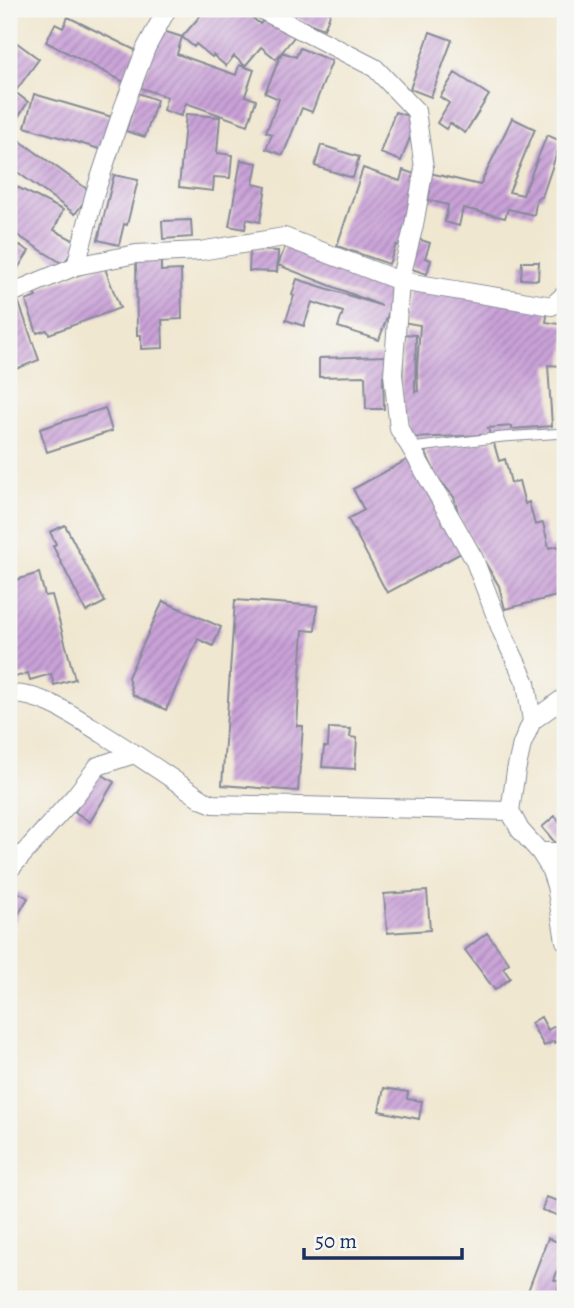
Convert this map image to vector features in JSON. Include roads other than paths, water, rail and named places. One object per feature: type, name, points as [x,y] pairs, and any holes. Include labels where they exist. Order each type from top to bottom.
[{"type":"street","points":[[76,266],[95,193],[123,109],[146,48],[167,9]]},
{"type":"street","points":[[260,9],[375,68],[416,111],[424,167],[415,225],[400,281],[393,374],[399,429],[474,559],[502,632],[526,683],[532,721]]},
{"type":"street","points":[[9,294],[76,266],[136,254],[200,251],[284,237],[400,281],[561,302]]},
{"type":"street","points":[[9,694],[43,701],[69,713],[213,804],[510,811]]},
{"type":"street","points":[[565,697],[532,721],[522,744],[510,811],[520,830],[550,868],[556,886],[565,941]]},
{"type":"street","points":[[9,870],[98,766],[134,754]]},
{"type":"street","points":[[540,852],[565,852]]},
{"type":"lane","points":[[411,448],[565,433]]}]
